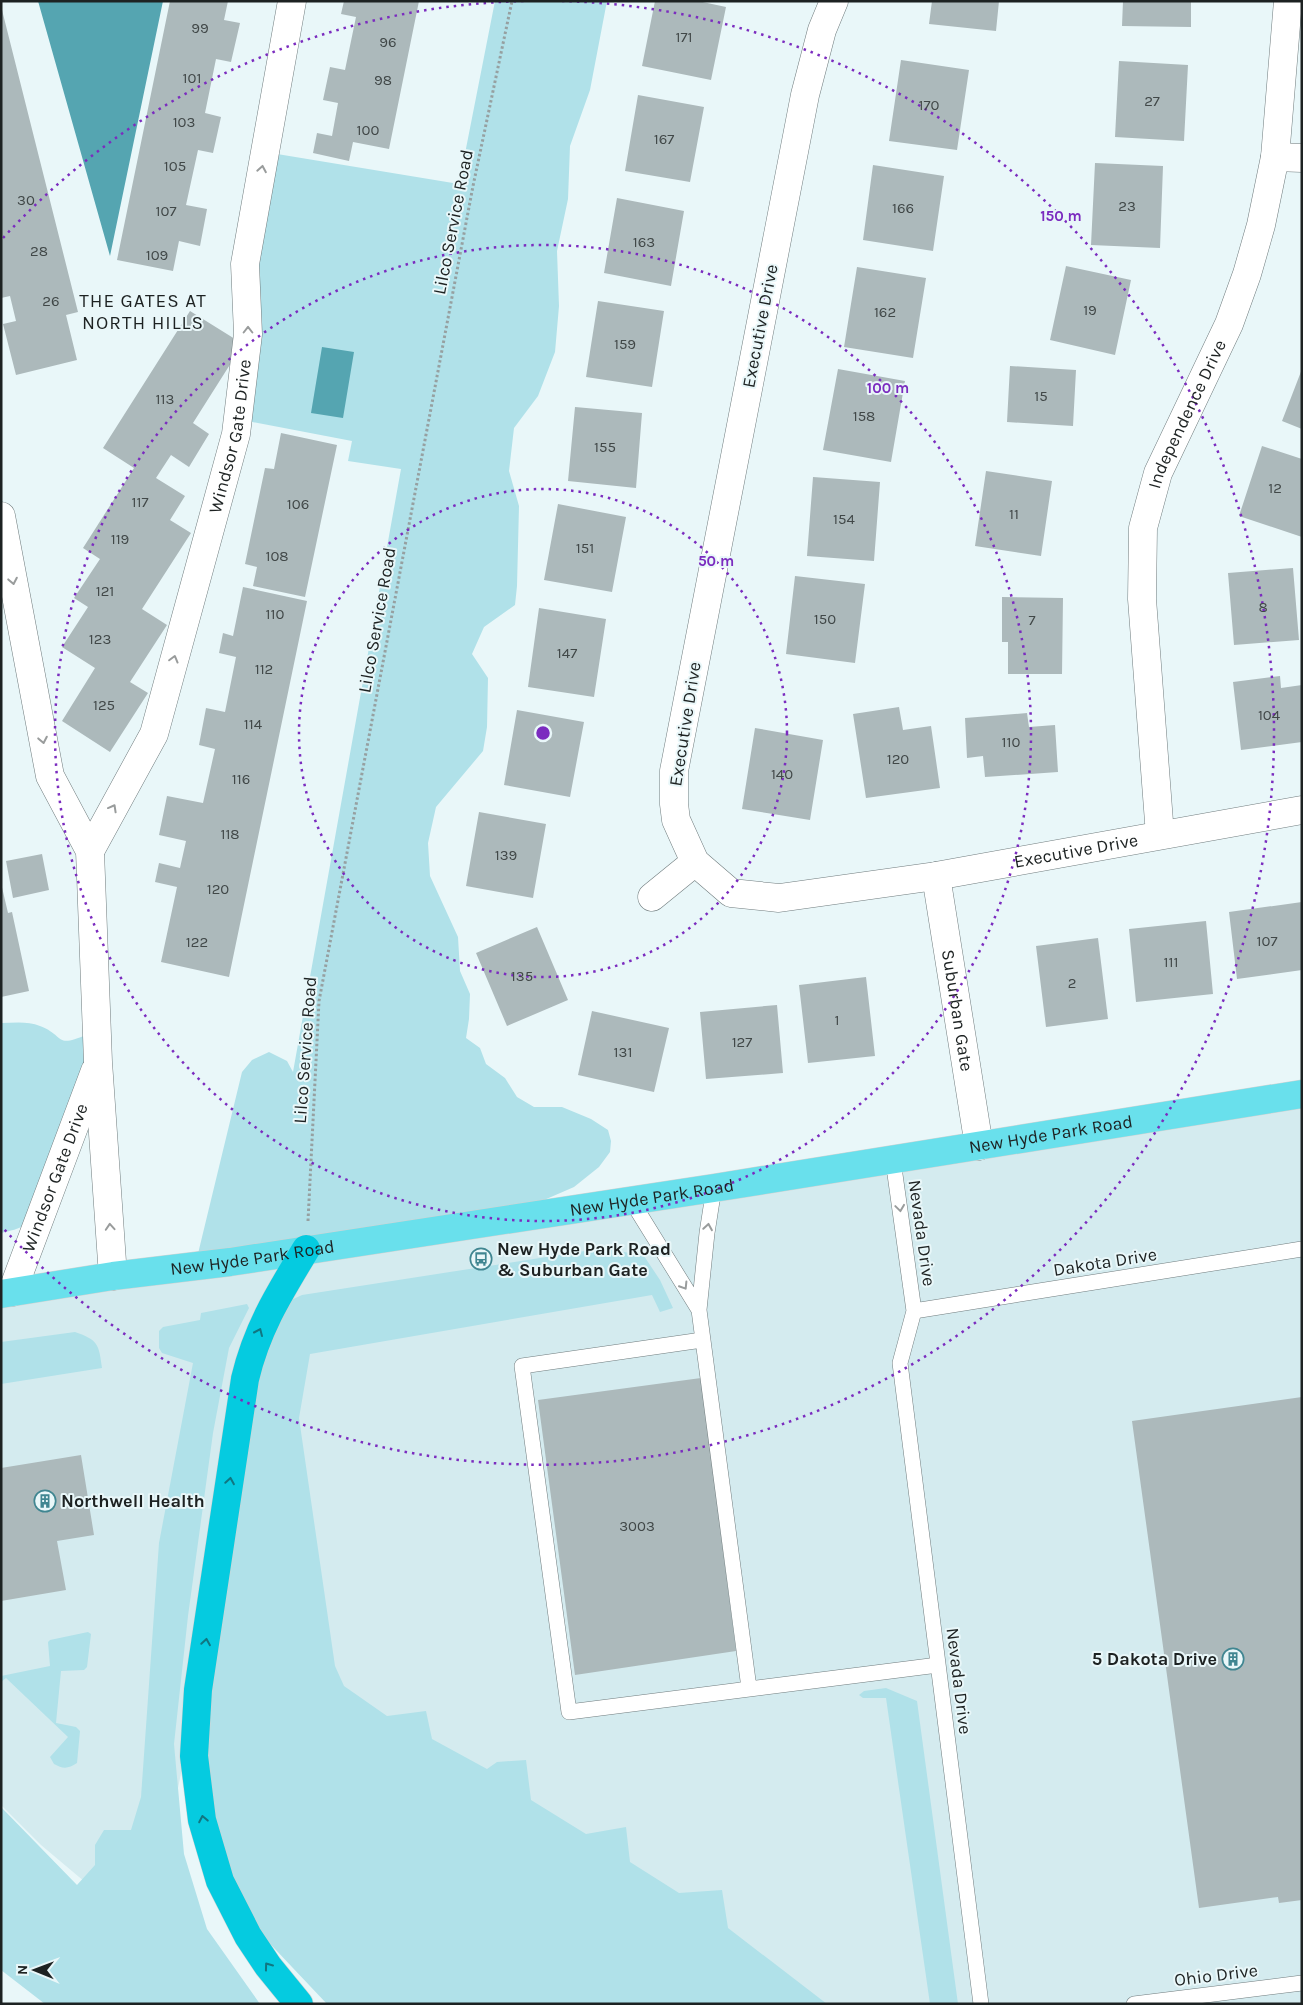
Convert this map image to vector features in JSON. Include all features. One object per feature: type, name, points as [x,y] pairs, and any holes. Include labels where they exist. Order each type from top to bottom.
[{"type":"highway","points":[[299,2004],[268,1966],[248,1936],[220,1881],[202,1820],[194,1756],[198,1690],[245,1379],[257,1338],[267,1316],[306,1249]]},
{"type":"main road","name":"New Hyde Park Road","points":[[7,1293],[113,1276],[230,1262],[714,1188],[1302,1094]]},
{"type":"street","name":"Windsor Gate Drive","points":[[90,851],[154,734],[236,434],[248,334],[245,264],[292,1]]},
{"type":"street","name":"Executive Drive","points":[[834,1],[822,30],[805,95],[674,771],[676,820],[695,862],[731,893],[779,898],[936,876],[1302,810]]},
{"type":"street","name":"Independence Drive","points":[[1160,835],[1142,599],[1144,528],[1158,473],[1229,324],[1247,274],[1261,225],[1275,157],[1288,1]]},
{"type":"street","points":[[1275,157],[1302,158]]},
{"type":"street","name":"Windsor Gate Drive","points":[[1,516],[50,776],[90,851],[98,1062],[113,1276]]},
{"type":"street","points":[[652,897],[695,862]]},
{"type":"street","name":"Suburban Gate","points":[[936,876],[979,1146]]},
{"type":"street","name":"Windsor Gate Drive","points":[[7,1293],[98,1062]]},
{"type":"lane","name":"Nevada Drive","points":[[893,1160],[914,1311],[900,1363],[981,2004]]},
{"type":"lane","points":[[714,1188],[699,1310],[749,1688]]},
{"type":"lane","points":[[631,1200],[699,1310]]},
{"type":"lane","name":"Dakota Drive","points":[[914,1311],[1302,1248]]},
{"type":"lane","points":[[702,1340],[522,1366],[569,1712],[938,1665]]},
{"type":"lane","name":"Ohio Drive","points":[[1134,2004],[1302,1983]]},
{"type":"path","name":"Lilco Service Road","points":[[306,1249],[320,1000],[458,264],[512,1]]},
{"type":"shaded area","points":[[38,1],[163,1],[110,256]]},
{"type":"shaded area","points":[[495,1],[607,1],[590,90],[570,146],[568,199],[557,251],[559,306],[555,352],[538,396],[514,428],[509,471],[519,506],[515,605],[484,627],[472,654],[488,678],[487,727],[483,751],[436,807],[428,843],[430,876],[458,937],[460,971],[470,994],[466,1038],[480,1048],[486,1064],[505,1078],[517,1097],[534,1107],[562,1107],[591,1119],[608,1130],[611,1141],[610,1152],[599,1167],[574,1187],[521,1210],[195,1266],[242,1072],[252,1060],[269,1052],[287,1061],[293,1072],[401,469],[348,461],[352,441],[237,419],[265,152],[459,184]]},
{"type":"shaded area","points":[[322,347],[354,352],[343,418],[311,413]]},
{"type":"shaded area","points":[[1,1023],[35,1024],[65,1041],[88,1034],[86,1055],[76,1093],[36,1189],[32,1215],[24,1226],[1,1233]]},
{"type":"shaded area","points":[[1302,1095],[1302,2004],[727,2004],[198,1690],[148,1935],[41,1845],[1,1805],[1,1294]]},
{"type":"shaded area","points":[[604,1248],[644,1256],[660,1280],[673,1308],[660,1312],[652,1295],[310,1354],[299,1418],[335,1666],[344,1686],[387,1716],[426,1711],[432,1739],[487,1769],[497,1762],[526,1760],[531,1800],[586,1834],[626,1827],[630,1862],[679,1893],[722,1890],[728,1928],[827,2004],[327,2004],[257,1930],[225,1872],[204,1783],[205,1704],[247,1432],[266,1347],[289,1301],[302,1295]]},
{"type":"shaded area","points":[[247,1304],[249,1308],[229,1348],[213,1433],[188,1616],[174,1744],[184,1854],[207,1929],[260,2004],[45,2004],[1,1970],[1,1807],[77,1885],[95,1865],[95,1845],[104,1830],[131,1830],[141,1797],[159,1543],[193,1363],[162,1353],[159,1348],[159,1331],[163,1327],[200,1320],[201,1313]]},
{"type":"shaded area","points":[[75,1332],[89,1338],[96,1344],[100,1353],[102,1368],[1,1384],[1,1342]]},
{"type":"shaded area","points":[[88,1632],[91,1634],[87,1667],[84,1670],[61,1671],[56,1723],[76,1727],[80,1731],[77,1763],[68,1767],[60,1767],[54,1764],[50,1757],[68,1737],[6,1678],[1,1682],[1,1676],[50,1666],[48,1642],[50,1640]]},
{"type":"shaded area","points":[[886,1688],[917,1701],[958,2004],[930,2004],[886,1698],[863,1698],[859,1695],[864,1691]]},
{"type":"building","points":[[170,1],[228,1],[224,20],[240,23],[231,62],[216,59],[205,113],[221,117],[213,153],[198,150],[186,205],[207,209],[200,246],[179,241],[173,271],[117,260]]},
{"type":"building","points":[[344,1],[419,1],[389,149],[353,142],[349,161],[313,153],[317,133],[332,136],[338,103],[323,100],[330,67],[345,70],[356,17],[341,14]]},
{"type":"building","points":[[655,1],[698,1],[726,7],[711,80],[642,66]]},
{"type":"building","points":[[932,1],[999,1],[996,31],[929,24]]},
{"type":"building","points":[[1123,1],[1191,1],[1191,27],[1122,26]]},
{"type":"building","points":[[1,6],[78,312],[66,315],[77,360],[16,375],[3,324],[16,321],[10,296],[1,298]]},
{"type":"building","points":[[901,60],[969,70],[957,150],[889,141]]},
{"type":"building","points":[[1119,61],[1188,65],[1184,141],[1115,137]]},
{"type":"building","points":[[638,95],[704,107],[690,182],[625,171]]},
{"type":"building","points":[[1095,163],[1163,166],[1160,248],[1091,245]]},
{"type":"building","points":[[873,165],[944,176],[933,251],[863,240]]},
{"type":"building","points":[[617,198],[684,211],[671,286],[604,273]]},
{"type":"building","points":[[1066,266],[1131,280],[1115,355],[1050,340]]},
{"type":"building","points":[[857,267],[926,278],[913,358],[844,347]]},
{"type":"building","points":[[598,301],[664,311],[652,387],[586,377]]},
{"type":"building","points":[[190,311],[243,344],[193,423],[209,434],[189,467],[171,455],[156,478],[185,496],[170,520],[191,533],[142,609],[167,625],[130,682],[148,693],[110,752],[62,721],[95,668],[62,647],[88,607],[74,598],[100,559],[83,548],[134,468],[103,448]]},
{"type":"building","points":[[1010,366],[1076,370],[1073,426],[1007,422]]},
{"type":"building","points":[[838,369],[905,381],[891,462],[823,450]]},
{"type":"building","points":[[1302,369],[1302,429],[1282,421]]},
{"type":"building","points":[[575,407],[642,413],[636,488],[568,481]]},
{"type":"building","points":[[281,433],[337,445],[305,597],[253,586],[257,567],[245,564],[265,468],[274,469]]},
{"type":"building","points":[[1262,446],[1302,459],[1302,537],[1239,516]]},
{"type":"building","points":[[986,471],[1052,481],[1041,556],[975,546]]},
{"type":"building","points":[[813,477],[880,482],[874,561],[807,556]]},
{"type":"building","points":[[558,504],[626,517],[612,592],[544,580]]},
{"type":"building","points":[[1293,568],[1299,640],[1234,645],[1228,573]]},
{"type":"building","points":[[795,576],[865,584],[855,663],[786,654]]},
{"type":"building","points":[[243,587],[307,601],[229,977],[161,962],[177,887],[155,882],[159,863],[180,868],[186,841],[159,835],[167,796],[203,803],[215,749],[199,745],[206,708],[225,712],[236,657],[219,653],[223,633],[233,636]]},
{"type":"building","points":[[1002,597],[1063,598],[1062,674],[1008,674],[1008,642],[1002,642]]},
{"type":"building","points":[[539,608],[606,619],[594,697],[528,687]]},
{"type":"building","points":[[1280,676],[1281,688],[1302,685],[1302,742],[1241,750],[1233,682]]},
{"type":"building","points":[[899,707],[903,730],[931,726],[940,788],[866,798],[853,714]]},
{"type":"building","points":[[517,710],[584,722],[570,797],[504,785]]},
{"type":"building","points":[[1027,713],[1029,727],[1055,725],[1058,772],[985,777],[983,756],[967,758],[965,718]]},
{"type":"building","points":[[755,728],[823,740],[810,820],[742,809]]},
{"type":"building","points":[[479,812],[546,824],[533,898],[466,886]]},
{"type":"building","points":[[42,854],[49,890],[13,898],[6,861]]},
{"type":"building","points":[[1,883],[8,913],[12,912],[29,991],[1,997]]},
{"type":"building","points":[[1302,902],[1302,970],[1237,979],[1229,912]]},
{"type":"building","points":[[1206,921],[1213,994],[1136,1002],[1129,929]]},
{"type":"building","points":[[537,927],[568,1000],[507,1026],[476,953]]},
{"type":"building","points":[[1098,938],[1108,1019],[1046,1027],[1036,946]]},
{"type":"building","points":[[866,977],[875,1056],[808,1063],[799,985]]},
{"type":"building","points":[[777,1005],[783,1073],[706,1079],[700,1012]]},
{"type":"building","points":[[592,1011],[669,1028],[654,1092],[578,1075]]},
{"type":"building","points":[[701,1378],[736,1651],[575,1675],[538,1400]]},
{"type":"building","name":"5 Dakota Drive","points":[[1302,1397],[1302,1900],[1279,1903],[1278,1897],[1199,1908],[1132,1421]]},
{"type":"building","name":"Northwell Health","points":[[81,1455],[94,1535],[57,1541],[66,1590],[1,1601],[1,1468]]},
{"type":"place","name":"New Hyde Park Road & Suburban Gate","points":[[481,1259]]},
{"type":"place","name":"Northwell Health","points":[[45,1501]]},
{"type":"place","name":"5 Dakota Drive","points":[[1233,1659]]},
{"type":"district","name":"THE GATES AT NORTH HILLS","points":[[143,311]]}]
